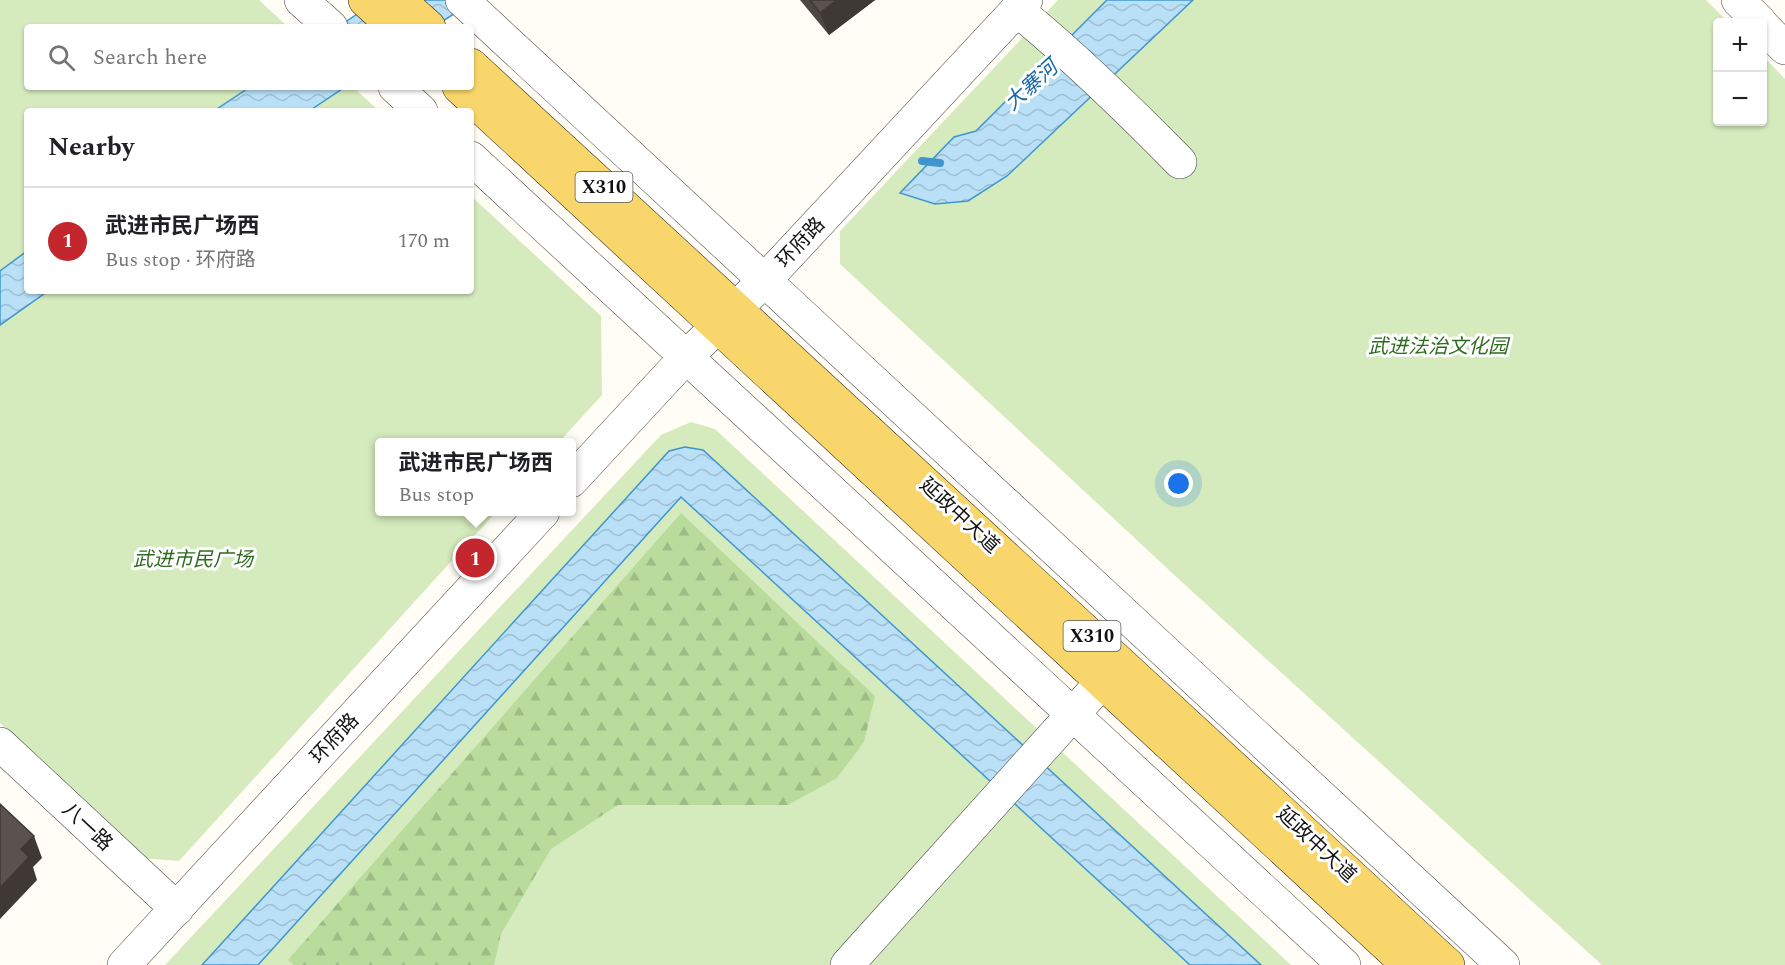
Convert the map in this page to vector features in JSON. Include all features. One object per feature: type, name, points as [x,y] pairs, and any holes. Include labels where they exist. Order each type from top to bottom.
[{"type":"main road","points":[[365,0],[391,24]]},
{"type":"main road","points":[[399,0],[426,24]]},
{"type":"main road","name":"延政中大道","points":[[474,68],[726,317],[1102,682],[1408,965]]},
{"type":"main road","name":"延政中大道","points":[[462,90],[726,317],[1448,965]]},
{"type":"street","points":[[1738,0],[1755,18]]},
{"type":"street","points":[[468,5],[1503,965]]},
{"type":"street","points":[[1022,5],[1054,40],[1131,112],[1180,162]]},
{"type":"street","name":"环府路","points":[[576,476],[686,357],[765,280],[1022,5]]},
{"type":"street","points":[[1767,30],[1785,48]]},
{"type":"street","points":[[398,90],[418,108]]},
{"type":"street","points":[[474,161],[1344,965]]},
{"type":"street","name":"环府路","points":[[124,965],[539,516]]},
{"type":"street","points":[[847,965],[1102,682]]},
{"type":"street","name":"八一路","points":[[0,744],[177,909]]},
{"type":"green space","name":"武进市民广场","points":[[0,0],[259,0],[285,24],[24,24],[24,90],[356,90],[376,108],[24,108],[24,294],[474,294],[474,199],[601,316],[602,395],[563,438],[375,438],[375,516],[492,516],[179,861],[140,858],[0,723]]},
{"type":"green space","name":"武进法治文化园","points":[[1058,0],[1706,0],[1724,18],[1713,18],[1713,126],[1767,126],[1767,60],[1785,79],[1785,965],[1602,965],[1183,583],[840,264],[840,231]]},
{"type":"green space","points":[[691,422],[715,429],[1291,965],[165,965],[661,435]]},
{"type":"green space","points":[[681,513],[875,696],[864,742],[837,778],[788,805],[618,805],[551,849],[501,934],[494,965],[294,965],[288,960]]},
{"type":"water","points":[[378,0],[475,0],[439,24],[342,24]]},
{"type":"water","points":[[1107,0],[1193,0],[1007,176],[968,201],[935,204],[900,193],[954,137],[976,131]]},
{"type":"water","points":[[246,90],[340,90],[314,108],[218,108]]},
{"type":"water","points":[[24,253],[24,294],[44,294],[0,325],[0,271]]},
{"type":"water","points":[[685,447],[703,450],[1261,965],[1190,965],[681,497],[258,965],[202,965],[669,451]]},
{"type":"building","points":[[810,0],[837,0],[820,13]]},
{"type":"building","points":[[0,804],[34,836],[21,849],[29,857],[0,888]]},
{"type":"waterway","name":"大寨河","points":[[922,161],[940,163]]},
{"type":"place","name":"武进市民广场西","points":[[475,558]]}]
